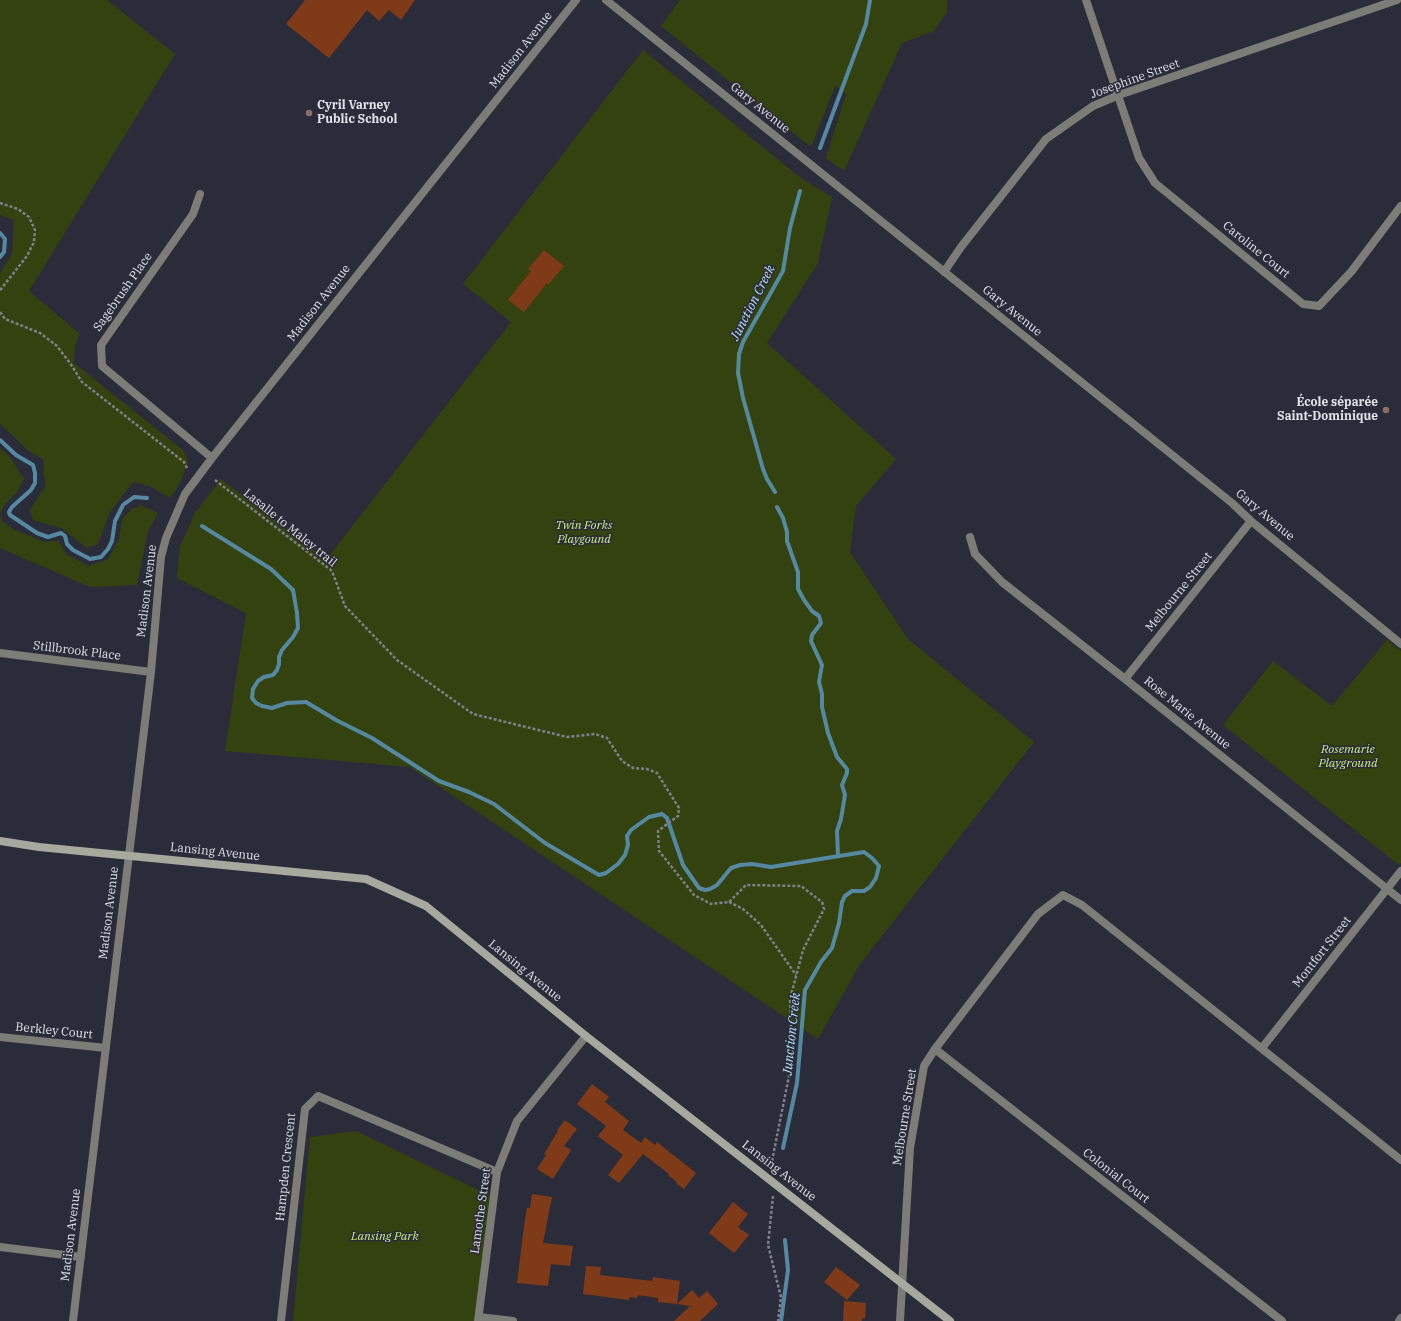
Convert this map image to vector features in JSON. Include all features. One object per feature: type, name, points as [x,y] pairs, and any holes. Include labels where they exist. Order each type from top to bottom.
[{"type":"street","name":"Madison Avenue","points":[[73,1321],[151,672],[161,557],[173,519],[185,494],[212,458],[576,0]]},
{"type":"street","name":"Gary Avenue","points":[[606,0],[1232,503],[1401,644]]},
{"type":"street","points":[[1086,0],[1119,95]]},
{"type":"street","name":"Josephine Street","points":[[944,272],[961,247],[1046,139],[1093,106],[1119,95],[1397,0]]},
{"type":"street","name":"Caroline Court","points":[[1119,95],[1139,158],[1156,183],[1303,304],[1319,306],[1351,272],[1401,206]]},
{"type":"street","name":"Sagebrush Place","points":[[200,194],[193,214],[101,345],[102,366],[212,458]]},
{"type":"street","name":"Melbourne Street","points":[[1125,679],[1251,520]]},
{"type":"street","name":"Rose Marie Avenue","points":[[970,537],[975,554],[1002,582],[1401,900]]},
{"type":"street","name":"Stillbrook Place","points":[[0,653],[151,672]]},
{"type":"street","name":"Lansing Avenue","points":[[0,841],[39,847],[366,880],[426,906],[586,1036],[950,1321]]},
{"type":"street","name":"Montfort Street","points":[[1262,1048],[1401,871]]},
{"type":"street","name":"Melbourne Street","points":[[900,1321],[910,1148],[924,1066],[1038,914],[1063,895],[1082,904],[1262,1048]]},
{"type":"street","name":"Lamothe Street","points":[[479,1319],[497,1172],[517,1121],[586,1036]]},
{"type":"street","name":"Berkley Court","points":[[0,1037],[106,1048]]},
{"type":"street","points":[[1262,1048],[1401,1160]]},
{"type":"street","name":"Colonial Court","points":[[935,1050],[1282,1321]]},
{"type":"street","name":"Hampden Crescent","points":[[281,1321],[305,1109],[318,1096],[497,1172]]},
{"type":"street","points":[[0,1247],[81,1257]]},
{"type":"street","points":[[479,1319],[513,1321]]},
{"type":"path","points":[[0,203],[18,209],[29,217],[35,230],[34,242],[27,256],[1,288],[0,292]]},
{"type":"path","points":[[0,312],[5,319],[40,334],[57,346],[82,382],[184,462],[187,468]]},
{"type":"path","name":"Lasalle to Maley trail","points":[[216,480],[332,572],[345,606],[397,660],[473,714],[567,737],[595,734],[607,738],[622,761],[633,768],[647,769],[657,773],[679,808],[678,816],[658,831],[659,851],[694,895],[711,904],[729,902]]},
{"type":"path","points":[[778,1321],[781,1297],[768,1245],[774,1183],[771,1166],[792,1061],[790,999],[804,950],[824,909],[822,902],[801,886],[746,885],[729,902],[743,909],[761,925],[796,975]]},
{"type":"green space","points":[[0,0],[107,0],[175,54],[29,291],[80,334],[75,345],[74,363],[184,451],[188,461],[180,483],[170,498],[149,486],[133,482],[110,512],[98,544],[87,548],[61,528],[33,520],[30,510],[45,487],[43,459],[30,452],[0,424],[0,273],[12,254],[14,220],[0,215]]},
{"type":"green space","points":[[680,0],[947,0],[947,12],[934,31],[902,43],[844,171],[826,158],[846,94],[835,86],[811,147],[661,26]]},
{"type":"green space","name":"Twin Forks Playgound","points":[[643,50],[802,179],[832,197],[818,263],[767,343],[896,459],[856,506],[850,552],[908,639],[1034,742],[860,964],[818,1039],[410,767],[225,751],[246,613],[177,578],[180,546],[195,513],[221,479],[326,560],[511,322],[463,284]]},
{"type":"green space","points":[[0,448],[11,458],[24,479],[17,492],[5,504],[0,513]]},
{"type":"green space","points":[[141,505],[158,513],[148,531],[137,585],[90,587],[0,548],[0,513],[2,521],[13,529],[45,542],[59,541],[66,554],[89,566],[108,559],[119,539],[122,519],[132,509]]},
{"type":"green space","name":"Rosemarie Playground","points":[[1387,640],[1401,651],[1401,863],[1399,865],[1223,725],[1273,661],[1332,706]]},
{"type":"green space","name":"Lansing Park","points":[[356,1131],[493,1197],[479,1321],[293,1321],[310,1137]]},
{"type":"building","points":[[305,0],[415,0],[401,20],[389,10],[379,21],[367,10],[329,58],[286,24]]},
{"type":"building","points":[[544,250],[564,266],[548,285],[547,283],[524,312],[508,300],[531,271],[528,269]]},
{"type":"building","points":[[592,1084],[609,1097],[605,1102],[629,1121],[623,1130],[641,1143],[645,1137],[655,1145],[657,1142],[696,1173],[684,1189],[668,1175],[669,1174],[643,1154],[619,1183],[608,1175],[623,1155],[598,1136],[606,1126],[577,1104]]},
{"type":"building","points":[[565,1120],[577,1129],[564,1146],[571,1150],[553,1179],[537,1169],[546,1155],[544,1154],[558,1131],[557,1130]]},
{"type":"building","points":[[532,1194],[552,1197],[543,1243],[573,1246],[570,1266],[551,1264],[548,1286],[517,1283],[527,1208],[530,1208]]},
{"type":"building","points":[[733,1202],[748,1214],[738,1227],[749,1235],[734,1253],[709,1233]]},
{"type":"building","points":[[586,1266],[601,1267],[600,1275],[652,1281],[653,1277],[680,1281],[677,1304],[658,1302],[658,1298],[638,1295],[637,1298],[629,1297],[629,1300],[583,1294]]},
{"type":"building","points":[[836,1267],[860,1285],[847,1300],[824,1282]]},
{"type":"building","points":[[692,1290],[699,1298],[707,1291],[718,1304],[700,1321],[674,1321],[690,1306],[677,1304]]},
{"type":"building","points":[[844,1301],[866,1303],[865,1319],[862,1318],[862,1321],[843,1321]]},
{"type":"waterway","name":"Junction Creek","points":[[820,148],[866,24],[870,0]]},
{"type":"waterway","name":"Junction Creek","points":[[775,492],[763,469],[743,398],[738,373],[739,354],[743,342],[783,271],[790,228],[800,191]]},
{"type":"waterway","points":[[0,233],[5,239],[4,252],[0,257]]},
{"type":"waterway","points":[[0,440],[16,455],[33,465],[35,473],[35,483],[31,490],[12,507],[9,512],[10,515],[37,533],[48,537],[61,533],[65,536],[67,544],[73,550],[90,559],[101,557],[108,549],[112,541],[115,521],[123,505],[134,497],[147,498]]},
{"type":"waterway","name":"Junction Creek","points":[[777,507],[783,518],[787,532],[787,541],[798,572],[798,589],[812,611],[819,616],[821,623],[812,635],[811,641],[822,665],[819,682],[822,694],[822,707],[828,733],[837,757],[847,769],[842,785],[845,795],[841,819],[837,831],[838,856]]},
{"type":"waterway","points":[[202,526],[271,569],[293,590],[298,628],[293,637],[282,650],[279,657],[277,670],[273,675],[264,677],[258,681],[253,689],[252,698],[256,703],[272,708],[287,703],[306,702],[336,720],[372,738],[439,781],[469,792],[494,804],[545,843],[599,875],[606,873],[618,864],[625,855],[628,845],[627,836],[631,830],[649,817],[662,814],[667,818],[683,865],[699,888],[705,890],[717,885],[731,868],[740,865],[752,864],[771,867],[864,852],[872,858],[879,866],[876,878],[870,887],[864,891],[852,891],[845,896],[842,902],[839,923],[832,948],[821,962],[805,990],[797,1083],[783,1148]]},
{"type":"waterway","name":"Junction Creek","points":[[781,1321],[788,1270],[785,1240]]},
{"type":"place","name":"Cyril Varney Public School","points":[[309,113]]},
{"type":"place","name":"École séparée Saint-Dominique","points":[[1386,410]]}]
